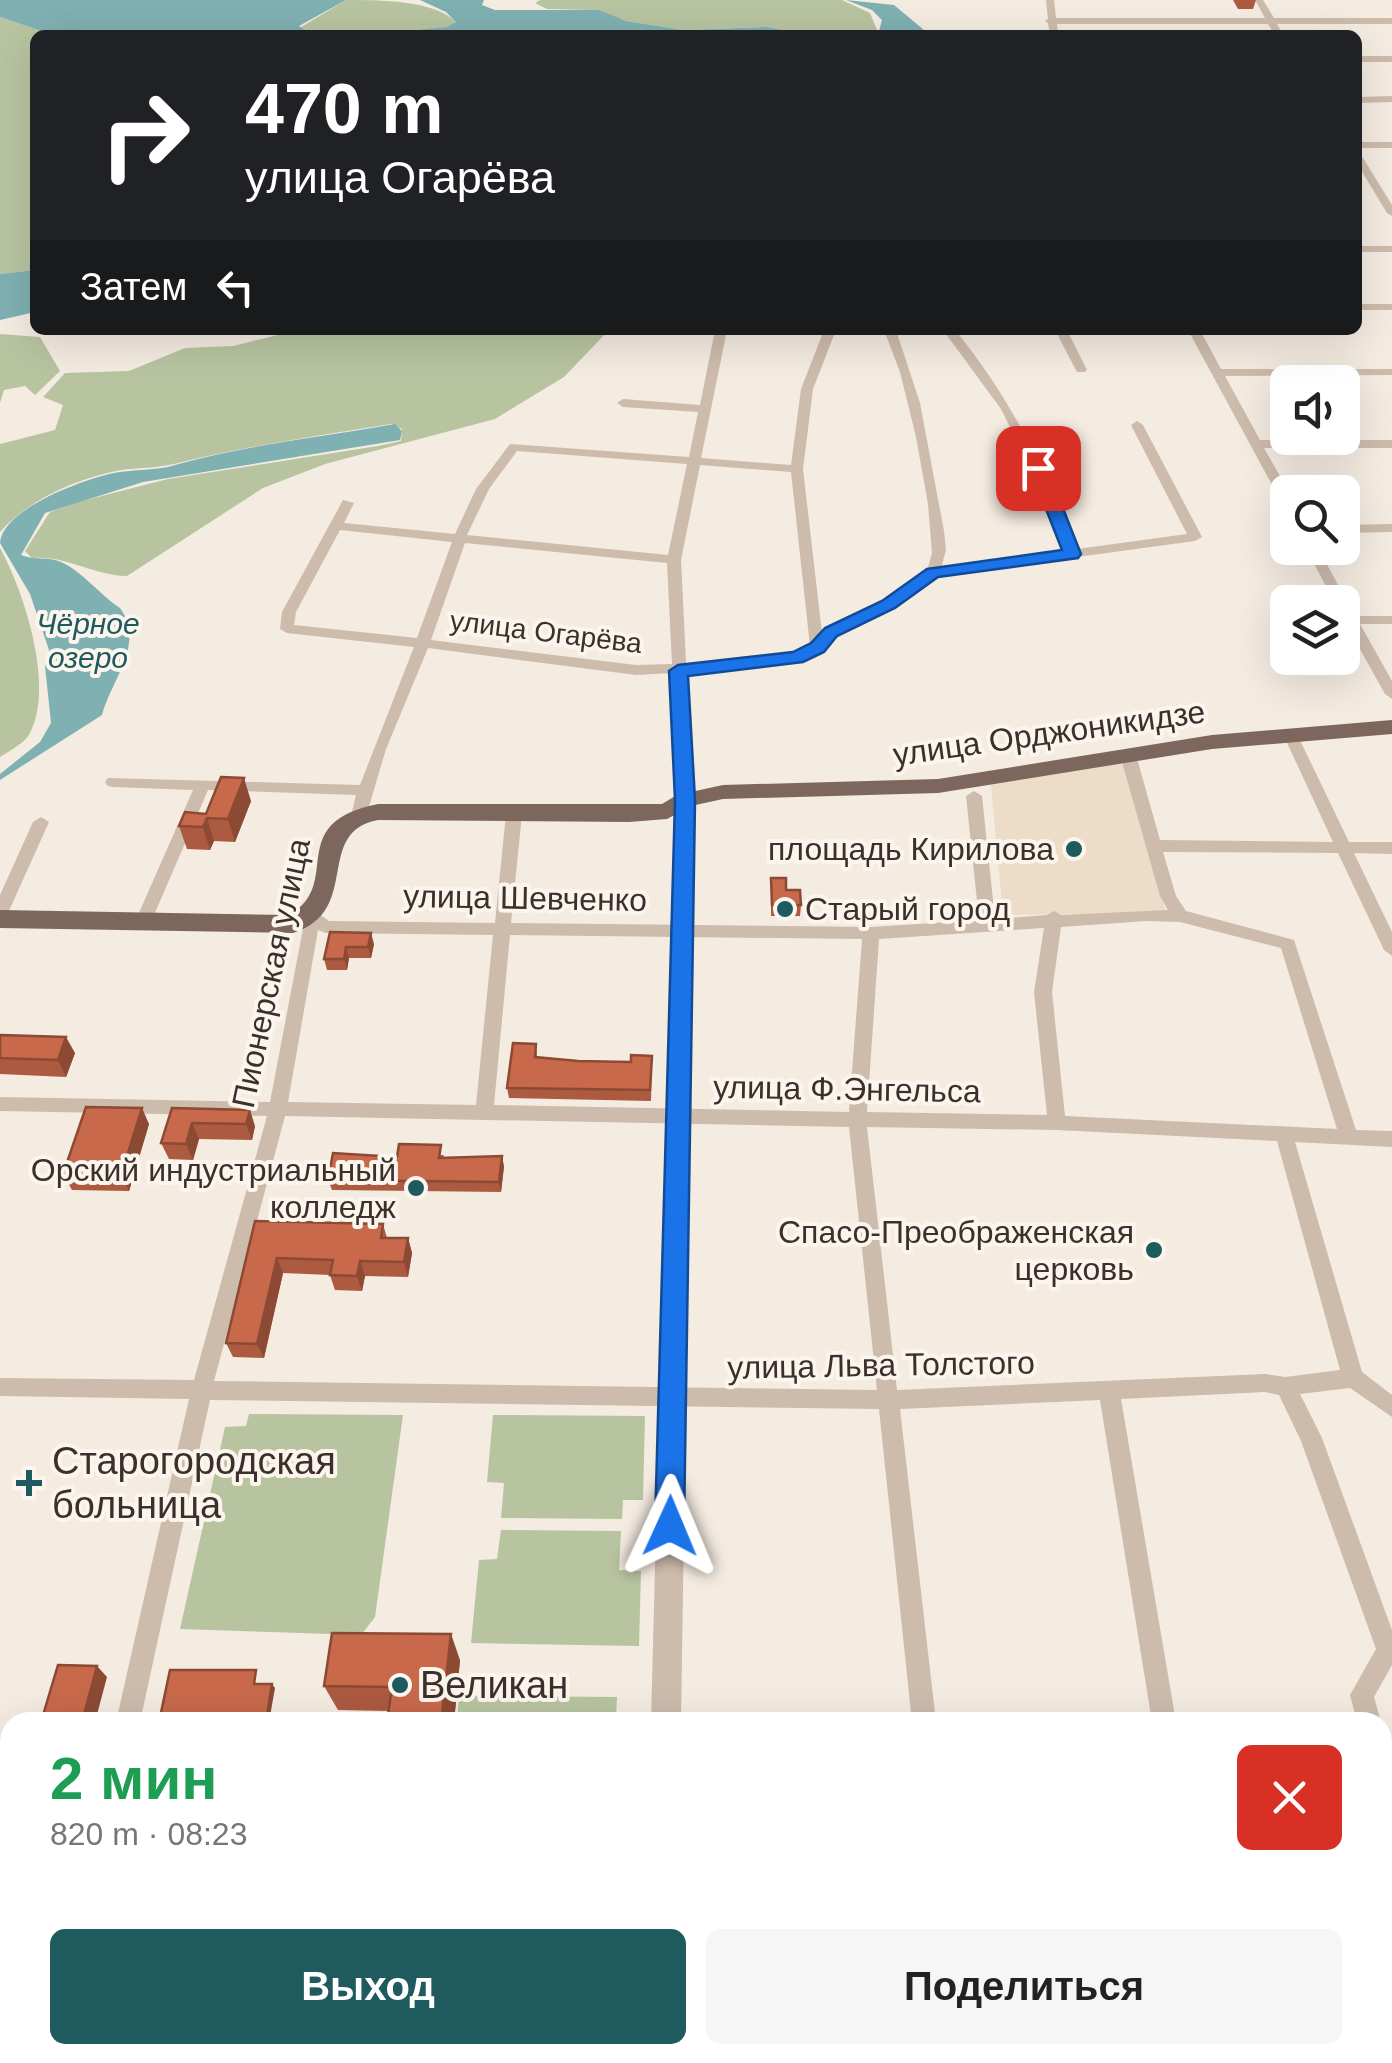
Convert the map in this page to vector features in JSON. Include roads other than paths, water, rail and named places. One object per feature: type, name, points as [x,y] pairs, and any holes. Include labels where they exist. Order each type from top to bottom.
[{"type":"main road","name":"улица Орджоникидзе","points":[[359,816],[391,811],[667,811],[685,800],[722,792],[938,786],[1290,734],[1392,728]]},
{"type":"main road","name":"Пионерская улица","points":[[312,917],[321,903],[337,832],[346,821],[359,816]]},
{"type":"main road","name":"улица Шевченко","points":[[0,916],[293,924],[312,917]]},
{"type":"street","points":[[1050,0],[1053,30]]},
{"type":"street","points":[[1258,0],[1277,30]]},
{"type":"street","points":[[1050,21],[1392,20]]},
{"type":"street","points":[[1362,58],[1392,58]]},
{"type":"street","points":[[1362,100],[1392,100]]},
{"type":"street","points":[[1362,145],[1392,145]]},
{"type":"street","points":[[1362,165],[1392,213]]},
{"type":"street","points":[[1362,248],[1392,248]]},
{"type":"street","points":[[1362,307],[1392,307]]},
{"type":"street","points":[[666,1712],[685,800],[674,560],[719,335]]},
{"type":"street","points":[[817,648],[797,469],[808,390],[828,335]]},
{"type":"street","points":[[893,335],[902,350],[929,485],[939,550],[933,573]]},
{"type":"street","points":[[953,335],[977,362],[1027,440],[1072,554]]},
{"type":"street","points":[[1064,335],[1081,370]]},
{"type":"street","points":[[1197,335],[1273,475]]},
{"type":"street","points":[[1218,373],[1392,372]]},
{"type":"street","points":[[623,402],[704,409]]},
{"type":"street","name":"улица Огарёва","points":[[335,526],[289,612],[287,630],[423,642],[636,670],[757,665],[796,658],[817,648],[831,632],[889,604],[933,573],[1194,537],[1137,425]]},
{"type":"street","points":[[1256,444],[1392,444]]},
{"type":"street","name":"Пионерская улица","points":[[359,816],[365,790],[492,468],[514,447],[696,460]]},
{"type":"street","points":[[696,460],[797,469]]},
{"type":"street","points":[[348,502],[335,526],[674,560]]},
{"type":"street","points":[[1360,529],[1392,528]]},
{"type":"street","points":[[1360,620],[1392,620]]},
{"type":"street","points":[[1360,636],[1392,694]]},
{"type":"street","points":[[1290,734],[1392,950]]},
{"type":"street","points":[[1128,755],[1168,896],[1180,916]]},
{"type":"street","points":[[112,782],[365,790]]},
{"type":"street","points":[[144,922],[202,787]]},
{"type":"street","points":[[974,796],[987,922]]},
{"type":"street","points":[[484,1111],[506,928],[514,814]]},
{"type":"street","points":[[0,916],[42,822]]},
{"type":"street","points":[[1154,846],[1392,848]]},
{"type":"street","name":"улица Шевченко","points":[[312,917],[326,927],[684,933],[872,932],[1054,917],[1180,916],[1288,944],[1349,1137]]},
{"type":"street","name":"Пионерская улица","points":[[130,1712],[201,1391],[278,1108],[312,917]]},
{"type":"street","points":[[1054,917],[1043,992],[1057,1123]]},
{"type":"street","points":[[872,932],[857,1120],[923,1712]]},
{"type":"street","name":"улица Ф.Энгельса","points":[[0,1104],[1057,1123],[1392,1138]]},
{"type":"street","points":[[1284,1134],[1353,1378],[1392,1407]]},
{"type":"street","name":"улица Льва Толстого","points":[[0,1387],[887,1400],[1265,1383],[1284,1386],[1353,1378]]},
{"type":"street","points":[[1284,1386],[1311,1438],[1388,1650],[1362,1695],[1366,1712]]},
{"type":"street","points":[[1109,1389],[1162,1712]]},
{"type":"water","points":[[0,0],[346,0],[299,26],[304,30],[38,30],[0,17]]},
{"type":"water","points":[[420,0],[484,0],[482,5],[495,10],[599,10],[626,21],[684,30],[418,30],[447,27],[456,22],[446,12]]},
{"type":"water","points":[[846,0],[894,5],[924,30],[879,30],[882,20],[872,10]]},
{"type":"water","points":[[766,27],[782,30],[684,30]]},
{"type":"water","points":[[30,271],[30,313],[0,320],[0,274]]},
{"type":"water","name":"Чёрное озеро","points":[[395,424],[402,431],[400,440],[143,482],[45,513],[21,555],[61,562],[120,608],[127,621],[128,648],[102,715],[0,780],[0,774],[40,742],[51,723],[45,666],[49,650],[30,594],[0,543],[4,530],[14,519],[46,498],[101,476]]},
{"type":"place","name":"площадь Кирилова","points":[[1074,849]]},
{"type":"place","name":"Старый город","points":[[785,909]]},
{"type":"place","name":"Орский индустриальный колледж","points":[[416,1188]]},
{"type":"place","name":"Спасо-Преображенская церковь","points":[[1154,1250]]},
{"type":"place","name":"Старогородская больница","points":[[29,1483]]},
{"type":"place","name":"Великан","points":[[400,1685]]}]
